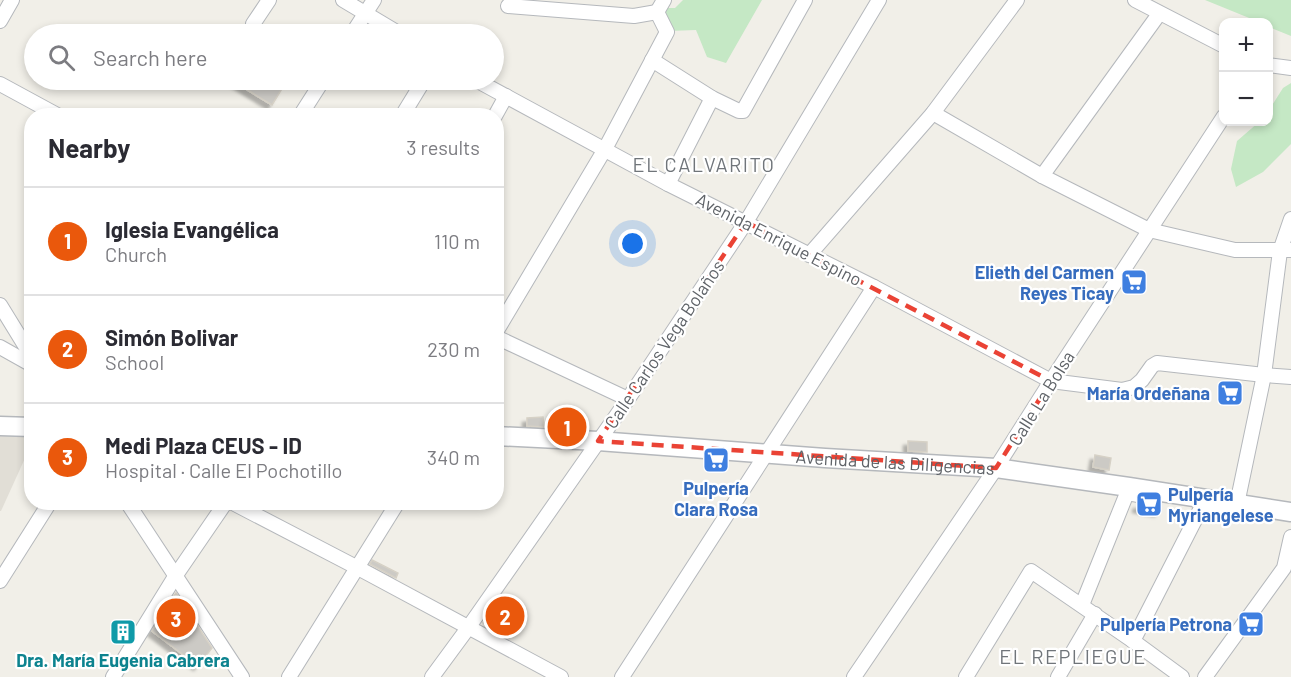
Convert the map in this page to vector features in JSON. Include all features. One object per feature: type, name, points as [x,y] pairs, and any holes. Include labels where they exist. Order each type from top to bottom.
[{"type":"street","points":[[0,21],[12,0]]},
{"type":"street","points":[[253,24],[269,0]]},
{"type":"street","points":[[343,0],[384,24]]},
{"type":"street","points":[[359,24],[374,0]]},
{"type":"street","points":[[652,60],[712,98],[739,111],[745,109],[805,0]]},
{"type":"street","name":"Calle Carlos Vega Bolaños","points":[[432,677],[628,399],[746,222],[879,0]]},
{"type":"street","points":[[809,255],[933,113],[1017,0]]},
{"type":"street","points":[[1135,0],[1219,44]]},
{"type":"street","points":[[504,319],[605,149],[666,32],[661,6],[634,16],[508,6]]},
{"type":"street","points":[[1042,177],[1160,14]]},
{"type":"street","points":[[1273,66],[1291,68]]},
{"type":"street","points":[[0,84],[44,108]]},
{"type":"street","points":[[305,108],[317,90]]},
{"type":"street","points":[[407,108],[418,90]]},
{"type":"street","name":"Avenida Enrique Espino","points":[[495,90],[668,184],[874,287],[1051,381]]},
{"type":"street","points":[[499,108],[506,96]]},
{"type":"street","points":[[668,184],[712,98]]},
{"type":"street","points":[[933,113],[1042,177],[1149,230],[1234,250],[1286,251]]},
{"type":"street","name":"Calle La Bolsa","points":[[854,677],[996,468],[1219,124]]},
{"type":"street","points":[[1237,504],[1291,219]]},
{"type":"street","points":[[622,677],[874,287]]},
{"type":"street","points":[[0,305],[24,344]]},
{"type":"street","points":[[504,341],[628,399]]},
{"type":"street","points":[[0,347],[24,360]]},
{"type":"street","points":[[1051,381],[1122,390],[1134,387],[1152,366],[1158,363],[1291,377]]},
{"type":"street","points":[[0,426],[24,427]]},
{"type":"street","name":"Avenida de las Diligencias","points":[[504,436],[996,468],[1129,487],[1202,504],[1237,504],[1291,512]]},
{"type":"street","points":[[1082,605],[1127,493],[1183,502]]},
{"type":"street","points":[[1133,641],[1202,504],[1266,515]]},
{"type":"street","points":[[0,581],[45,510]]},
{"type":"street","points":[[132,510],[242,677]]},
{"type":"street","points":[[113,677],[176,575],[221,510]]},
{"type":"street","points":[[246,510],[561,677]]},
{"type":"street","points":[[289,677],[393,510]]},
{"type":"street","points":[[1205,677],[1284,568],[1291,537]]},
{"type":"street","points":[[966,677],[1031,571],[1182,677]]},
{"type":"street","points":[[1058,677],[1095,614]]},
{"type":"highlighted area","points":[[746,222],[1051,381],[996,468],[598,441]]},
{"type":"shaded area","points":[[0,430],[24,431],[24,460],[0,511]]},
{"type":"shaded area","points":[[506,594],[527,609],[509,638],[482,623],[499,599],[503,600]]},
{"type":"green space","points":[[683,0],[762,0],[726,63],[707,57],[696,30],[669,31],[662,8],[675,8]]},
{"type":"green space","points":[[1205,0],[1291,0],[1291,36],[1273,29],[1273,18],[1249,18]]},
{"type":"green space","points":[[1291,83],[1291,144],[1263,172],[1236,187],[1231,169],[1237,141],[1254,126],[1273,126],[1273,104],[1283,88]]},
{"type":"building","points":[[247,90],[281,90],[272,105]]},
{"type":"building","points":[[543,417],[544,427],[527,426],[527,418]]},
{"type":"building","points":[[908,441],[927,442],[927,452],[908,451]]},
{"type":"building","points":[[1095,455],[1111,458],[1109,470],[1093,467]]},
{"type":"building","points":[[1149,501],[1160,503],[1159,512],[1137,508],[1138,504],[1144,505]]},
{"type":"building","points":[[372,560],[398,573],[396,578],[370,564]]},
{"type":"building","points":[[176,593],[212,648],[198,666],[152,631]]},
{"type":"place","name":"Elieth del Carmen Reyes Ticay","points":[[1134,282]]},
{"type":"place","name":"María Ordeñana","points":[[1230,393]]},
{"type":"place","name":"Iglesia Evangélica","points":[[567,427]]},
{"type":"place","name":"Pulpería Clara Rosa","points":[[716,460]]},
{"type":"place","name":"Pulpería Myriangelese","points":[[1149,504]]},
{"type":"place","name":"Simón Bolivar","points":[[505,616]]},
{"type":"place","name":"Medi Plaza CEUS - ID","points":[[176,618]]},
{"type":"place","name":"Pulpería Petrona","points":[[1251,624]]},
{"type":"place","name":"Dra. María Eugenia Cabrera","points":[[123,632]]},
{"type":"district","name":"EL CALVARITO","points":[[704,164]]},
{"type":"district","name":"EL REPLIEGUE","points":[[1073,656]]}]
